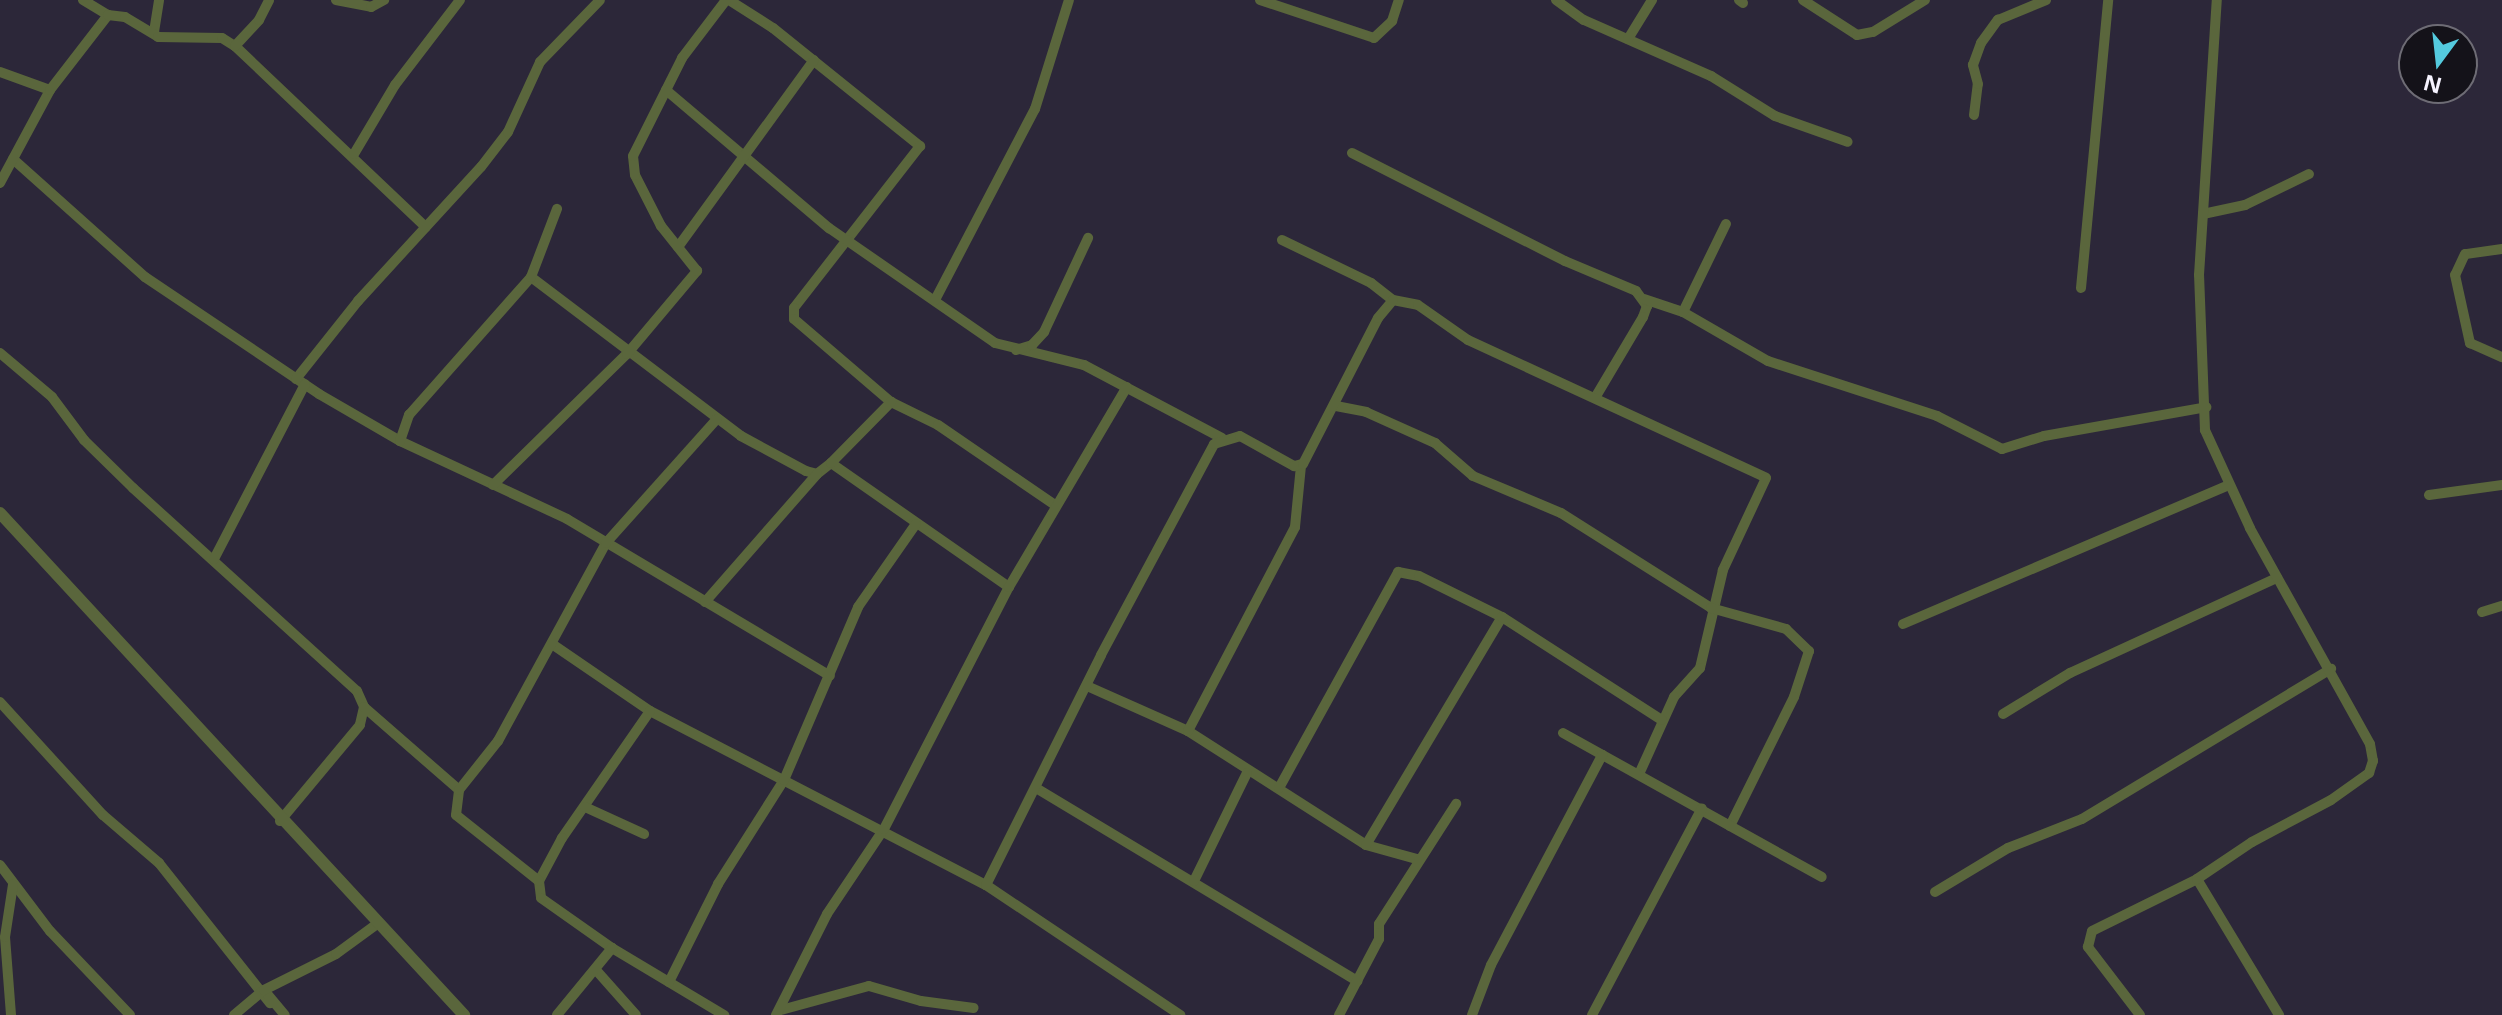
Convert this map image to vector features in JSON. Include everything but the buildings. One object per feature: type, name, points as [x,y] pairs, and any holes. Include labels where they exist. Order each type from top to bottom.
[{"type":"street","points":[[83,0],[108,15],[174,40],[222,38],[235,46],[354,154],[426,227]]},
{"type":"street","points":[[154,32],[159,0]]},
{"type":"street","points":[[235,46],[259,20],[269,0]]},
{"type":"street","points":[[336,0],[371,7],[384,0]]},
{"type":"street","points":[[354,154],[395,85],[460,0]]},
{"type":"street","points":[[214,559],[300,382],[508,132],[540,62],[600,0]]},
{"type":"street","points":[[493,485],[627,354],[697,271],[641,188],[633,156],[682,58],[727,0],[814,60],[920,146],[792,314],[891,402],[938,425],[1055,505]]},
{"type":"street","points":[[935,300],[1035,109],[1069,0]]},
{"type":"street","points":[[1260,0],[1374,38],[1392,21],[1399,0]]},
{"type":"street","points":[[1556,0],[1584,20],[1711,76],[1775,116],[1848,142]]},
{"type":"street","points":[[1628,39],[1652,0]]},
{"type":"street","points":[[1803,0],[1857,35],[1873,32],[1925,0]]},
{"type":"street","points":[[1974,115],[1978,84],[1973,65],[1981,43],[1998,20],[2046,0]]},
{"type":"street","points":[[2081,288],[2108,0]]},
{"type":"street","points":[[2140,1015],[2088,947],[2087,938],[2092,931],[2197,879],[2369,773],[2370,744],[2331,669],[2277,578],[2229,485],[2205,430],[2199,275],[2217,0]]},
{"type":"street","points":[[0,183],[50,90],[108,15]]},
{"type":"street","points":[[678,247],[814,60]]},
{"type":"street","points":[[0,72],[50,90]]},
{"type":"street","points":[[666,90],[706,121],[742,159],[983,336],[1014,350],[1084,365],[1222,438],[1240,436],[1294,466],[1303,464],[1336,406],[1378,318],[1393,300]]},
{"type":"street","points":[[1352,153],[1644,299],[1683,312],[1768,361],[1937,416],[2002,449],[2044,436],[2206,407]]},
{"type":"street","points":[[13,159],[145,277],[300,382],[400,441],[606,543],[830,676]]},
{"type":"street","points":[[2203,214],[2245,205],[2309,174]]},
{"type":"street","points":[[400,441],[409,415],[531,277],[557,209]]},
{"type":"street","points":[[1683,312],[1726,224]]},
{"type":"street","points":[[1014,350],[1032,345],[1044,332],[1088,238]]},
{"type":"street","points":[[1282,240],[1371,283],[1393,300],[1418,305],[1459,335],[1596,396],[1766,478],[1723,570],[1711,608],[1700,668],[1662,720],[1639,774]]},
{"type":"street","points":[[2502,249],[2465,254],[2455,275],[2470,343],[2502,357]]},
{"type":"street","points":[[531,277],[627,354],[717,419],[817,474]]},
{"type":"street","points":[[1596,396],[1643,317],[1644,299]]},
{"type":"street","points":[[0,353],[52,397],[84,440],[133,488],[357,691],[364,707],[459,790]]},
{"type":"street","points":[[778,1012],[827,914],[884,829],[924,743],[1009,587],[1127,387]]},
{"type":"street","points":[[705,602],[817,474],[891,402]]},
{"type":"street","points":[[1336,406],[1366,412],[1435,443],[1473,476],[1561,513],[1619,548],[1651,575],[1711,608],[1786,629],[1809,651],[1794,697],[1730,826]]},
{"type":"street","points":[[539,881],[456,815],[459,790],[498,741],[606,543],[717,419]]},
{"type":"street","points":[[986,885],[1163,538],[1222,438]]},
{"type":"street","points":[[831,463],[1009,587]]},
{"type":"street","points":[[1188,731],[1295,527],[1301,466]]},
{"type":"street","points":[[1903,624],[2229,485]]},
{"type":"street","points":[[2429,495],[2502,485]]},
{"type":"street","points":[[0,513],[280,821],[464,1015]]},
{"type":"street","points":[[669,982],[718,884],[784,780],[858,607],[916,524]]},
{"type":"street","points":[[1279,788],[1398,572],[1419,576],[1502,617],[1662,720]]},
{"type":"street","points":[[2003,714],[2070,673],[2277,578]]},
{"type":"street","points":[[2482,612],[2502,606]]},
{"type":"street","points":[[1366,845],[1502,617]]},
{"type":"street","points":[[552,644],[650,711],[884,829],[986,885],[1180,1015]]},
{"type":"street","points":[[1935,892],[2008,848],[2082,819],[2331,669]]},
{"type":"street","points":[[1087,686],[1188,731],[1247,773],[1279,788],[1366,845],[1417,859]]},
{"type":"street","points":[[0,702],[103,815],[159,863],[270,1003]]},
{"type":"street","points":[[280,821],[355,733],[364,707]]},
{"type":"street","points":[[650,711],[539,881],[541,898],[612,948],[724,1015]]},
{"type":"street","points":[[1563,733],[1822,877]]},
{"type":"street","points":[[1472,1015],[1491,965],[1602,755]]},
{"type":"street","points":[[1194,881],[1247,773]]},
{"type":"street","points":[[1036,788],[1357,981]]},
{"type":"street","points":[[1339,1015],[1379,939],[1379,924],[1417,859],[1456,804]]},
{"type":"street","points":[[585,807],[644,834]]},
{"type":"street","points":[[1592,1015],[1702,808]]},
{"type":"street","points":[[0,865],[13,885],[130,1015]]},
{"type":"street","points":[[2197,879],[2257,970],[2279,1015]]},
{"type":"street","points":[[11,1015],[5,937],[13,885]]},
{"type":"street","points":[[234,1015],[262,992],[336,954],[377,924]]},
{"type":"street","points":[[557,1015],[612,948]]},
{"type":"street","points":[[596,970],[636,1015]]},
{"type":"street","points":[[778,1012],[869,986],[921,1001],[974,1008]]},
{"type":"street","points":[[262,992],[285,1015]]},
{"type":"street","points":[[1156,1015],[1162,1002]]}]
